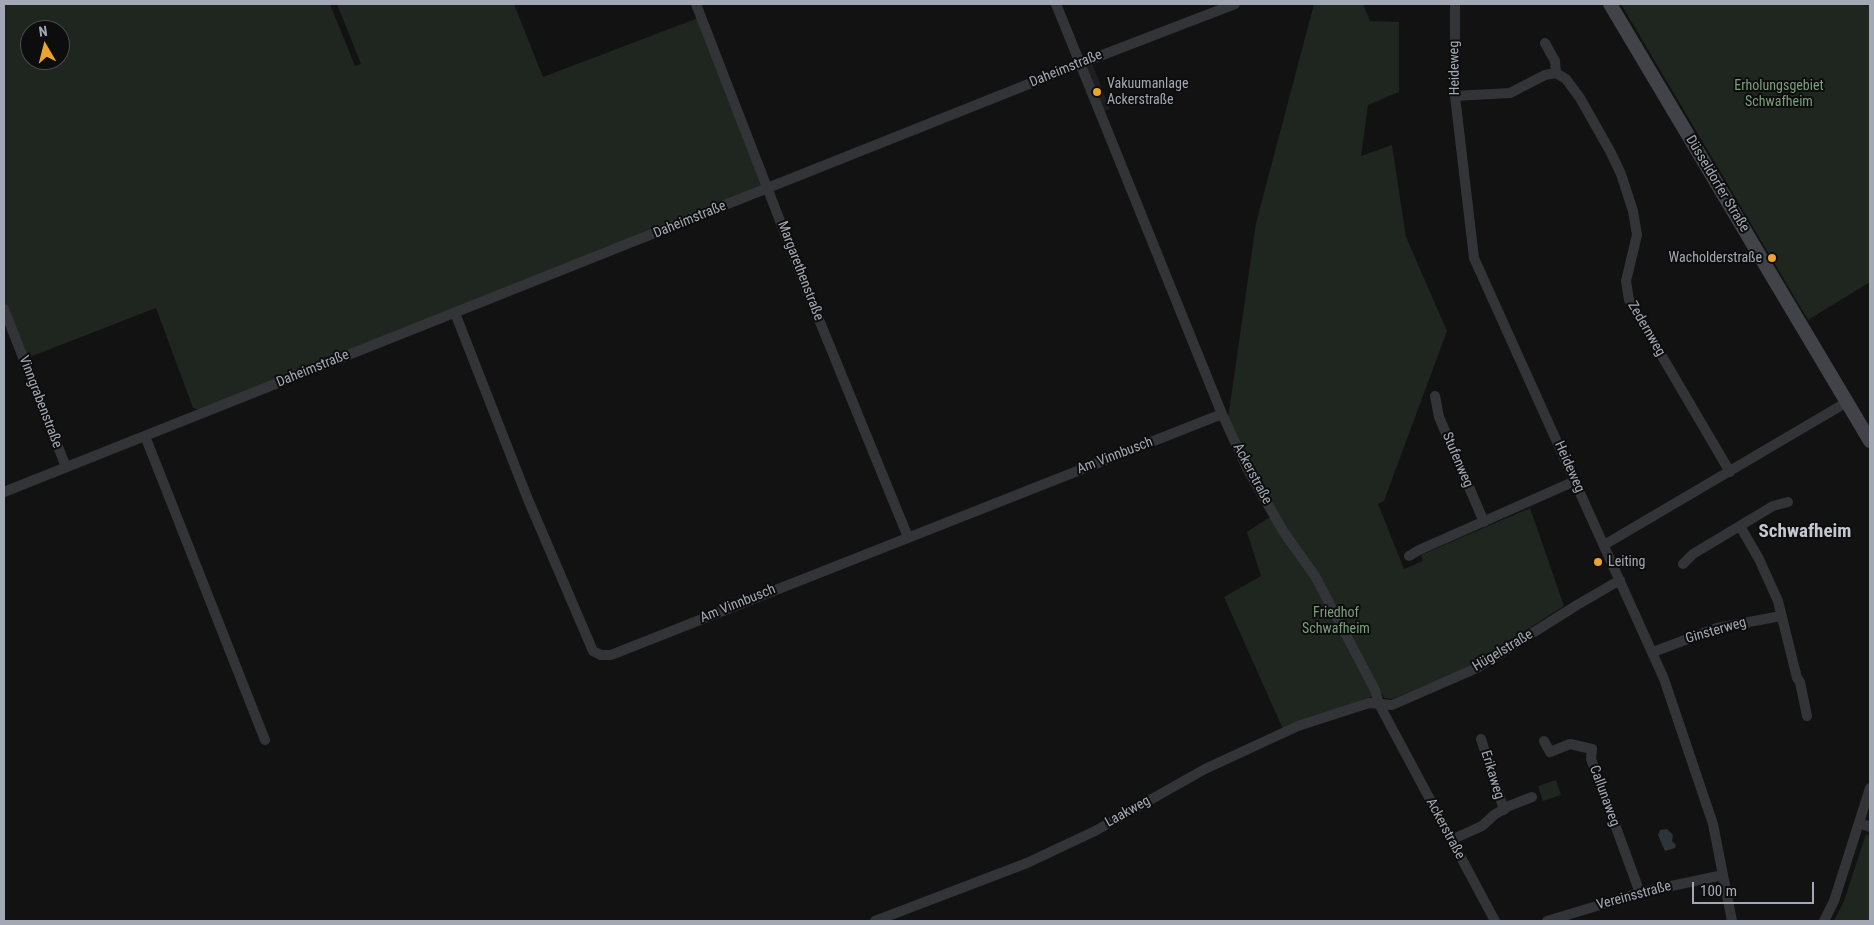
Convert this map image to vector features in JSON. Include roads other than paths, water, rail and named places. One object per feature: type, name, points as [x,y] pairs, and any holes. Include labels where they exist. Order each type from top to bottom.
[{"type":"main road","name":"Düsseldorfer Straße","points":[[1610,4],[1870,441]]},
{"type":"street","name":"Margarethenstraße","points":[[696,4],[806,288],[908,537]]},
{"type":"street","name":"Ackerstraße","points":[[1056,4],[1222,414],[1247,468],[1274,516],[1315,576],[1375,690],[1379,704],[1495,921]]},
{"type":"street","name":"Daheimstraße","points":[[4,492],[1079,64],[1235,4]]},
{"type":"street","name":"Heideweg","points":[[1456,4],[1455,96],[1474,258],[1653,652],[1707,805],[1732,921]]},
{"type":"street","name":"Zedernweg","points":[[1544,43],[1555,61],[1556,73],[1566,80],[1580,98],[1621,174],[1633,211],[1637,235],[1626,281],[1629,300],[1730,472]]},
{"type":"street","points":[[1455,96],[1510,93],[1545,75],[1556,73]]},
{"type":"street","name":"Vinngrabenstraße","points":[[4,309],[66,467]]},
{"type":"street","name":"Am Vinnbusch","points":[[455,313],[531,506],[594,652],[601,655],[610,655],[1222,414]]},
{"type":"street","name":"Stufenweg","points":[[1435,396],[1439,417],[1484,522]]},
{"type":"street","points":[[1604,545],[1847,402]]},
{"type":"street","points":[[145,436],[265,740]]},
{"type":"street","points":[[1409,556],[1575,481]]},
{"type":"street","points":[[1683,564],[1693,554],[1773,506],[1788,502]]},
{"type":"street","points":[[1740,526],[1767,574],[1778,601],[1797,678],[1800,682],[1807,716]]},
{"type":"street","name":"Hügelstraße","points":[[1379,704],[1392,705],[1477,668],[1576,605],[1620,580]]},
{"type":"street","name":"Ginsterweg","points":[[1653,652],[1717,628],[1781,616]]},
{"type":"street","name":"Laakweg","points":[[875,921],[1027,863],[1095,831],[1205,769],[1298,726],[1369,703],[1379,704]]},
{"type":"street","name":"Erikaweg","points":[[1481,739],[1504,810]]},
{"type":"street","name":"Callunaweg","points":[[1544,742],[1550,752],[1570,744],[1592,749],[1590,759],[1640,893]]},
{"type":"street","points":[[1824,921],[1834,902],[1870,788]]},
{"type":"street","name":"Erikaweg","points":[[1451,840],[1482,826],[1494,814],[1532,797]]},
{"type":"street","points":[[1859,823],[1870,827]]},
{"type":"street","name":"Vereinsstraße","points":[[1547,921],[1640,893],[1723,875]]},
{"type":"place","name":"Vakuumanlage Ackerstraße","points":[[1097,92]]},
{"type":"place","name":"Wacholderstraße","points":[[1772,258]]},
{"type":"place","name":"Leiting","points":[[1598,562]]},
{"type":"district","name":"Schwafheim","points":[[1805,532]]},
{"type":"park label","name":"Erholungsgebiet Schwafheim","points":[[1779,94]]},
{"type":"park label","name":"Friedhof Schwafheim","points":[[1336,622]]}]
